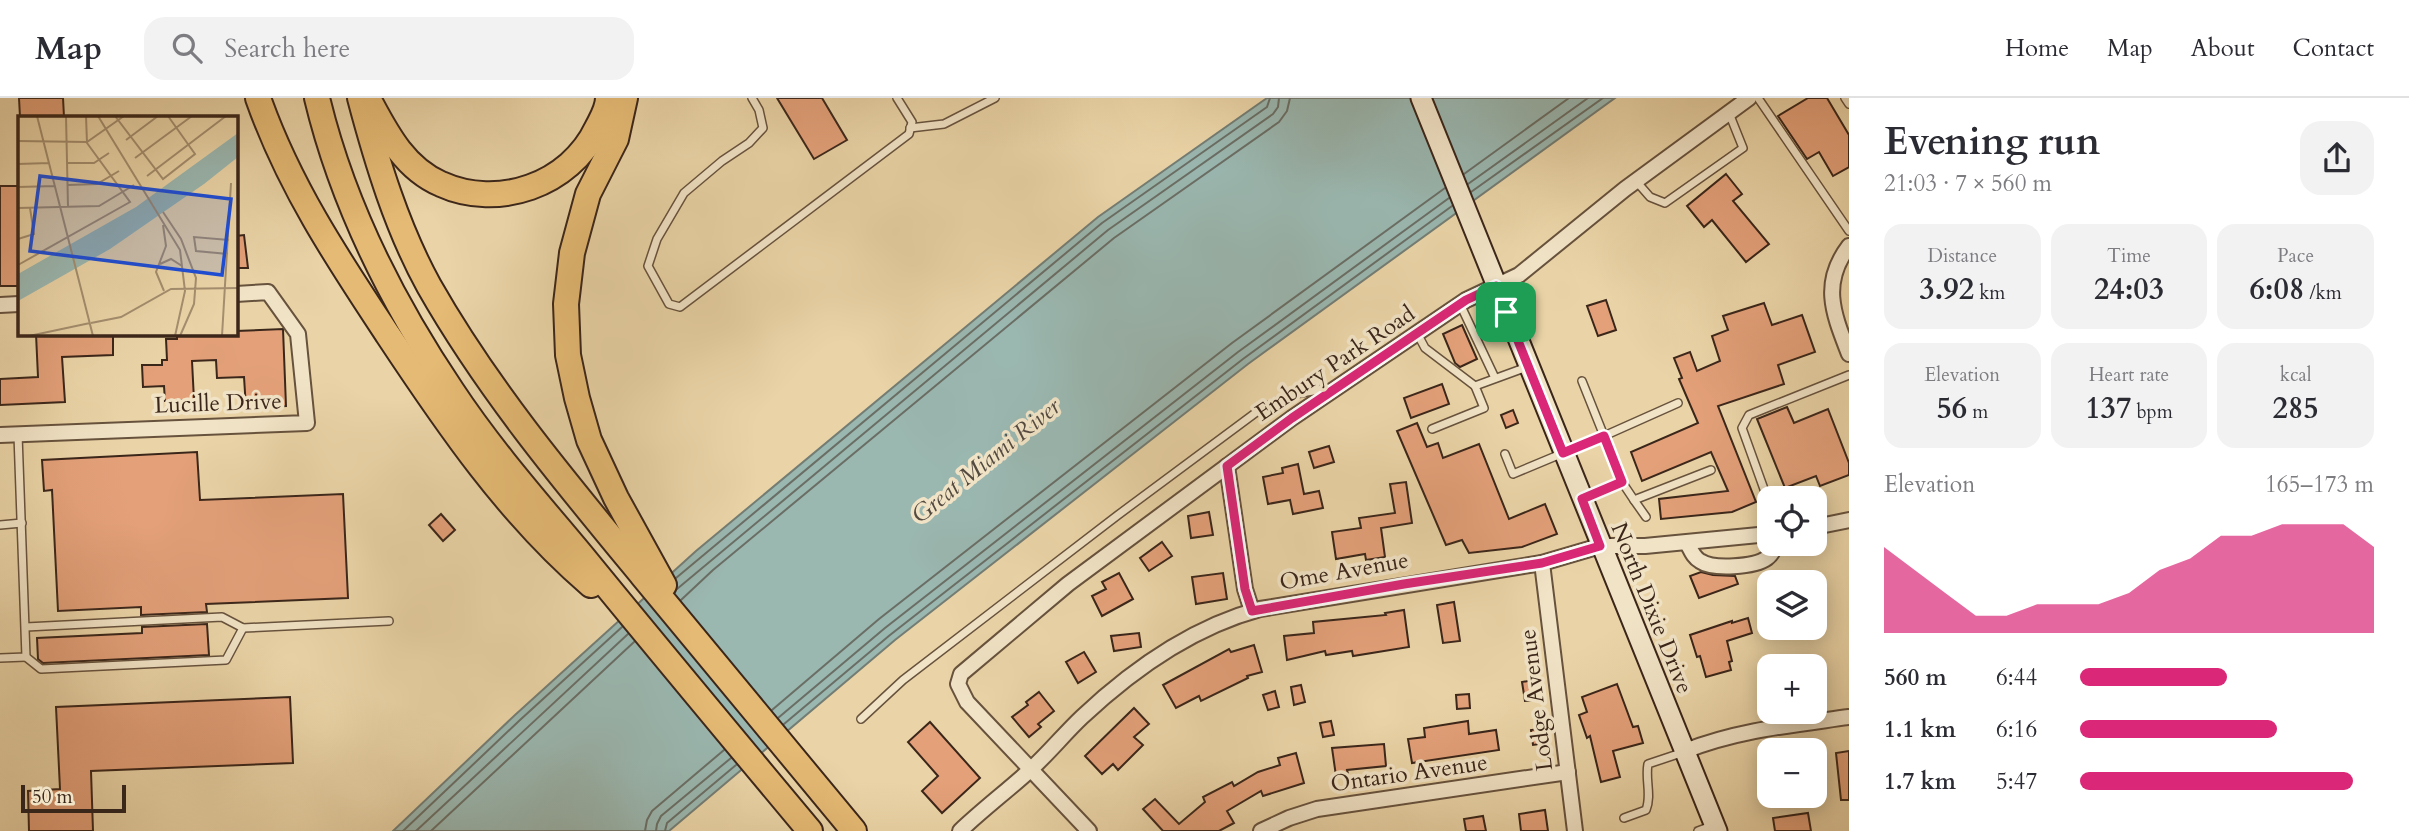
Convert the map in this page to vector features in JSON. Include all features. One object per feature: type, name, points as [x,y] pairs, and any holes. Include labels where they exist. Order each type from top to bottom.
[{"type":"highway","points":[[258,98],[274,142],[302,200],[427,394],[481,467],[640,628],[810,831]]},
{"type":"highway","points":[[317,98],[344,185],[366,238],[421,343],[567,552]]},
{"type":"highway","points":[[360,98],[396,215],[428,285],[478,364],[600,525],[854,831]]},
{"type":"highway","points":[[368,98],[389,137],[410,164],[440,184],[474,193],[501,194],[529,188],[562,172],[591,142],[608,106],[608,98]]},
{"type":"highway","points":[[625,98],[616,139],[588,194],[572,253],[566,304],[568,355],[576,398],[589,440],[616,498],[689,631]]},
{"type":"main road","name":"North Dixie Drive","points":[[1421,98],[1685,751],[1710,829]]},
{"type":"street","name":"Embury Park Road","points":[[1030,770],[967,702],[958,681],[961,674],[1068,584],[1227,466],[1460,304],[1519,275],[1636,181],[1749,98]]},
{"type":"street","points":[[1849,246],[1835,272],[1832,290],[1834,316],[1849,354]]},
{"type":"street","name":"Lucille Drive","points":[[0,435],[307,422],[298,334],[268,292],[238,294]]},
{"type":"street","points":[[0,305],[18,304]]},
{"type":"street","points":[[1227,466],[1245,589],[1252,611]]},
{"type":"street","points":[[1827,525],[1849,520]]},
{"type":"street","name":"Ome Avenue","points":[[970,828],[1116,687],[1186,640],[1221,622],[1252,611],[1542,563],[1600,546],[1645,546],[1757,535]]},
{"type":"street","points":[[1687,543],[1693,554],[1702,562],[1715,567],[1739,566],[1765,560],[1769,556]]},
{"type":"street","name":"Lodge Avenue","points":[[1542,563],[1575,831]]},
{"type":"street","points":[[1685,751],[1740,733],[1849,717]]},
{"type":"street","points":[[1030,770],[1089,831]]},
{"type":"street","name":"Ontario Avenue","points":[[1261,831],[1317,809],[1568,772]]},
{"type":"lane","points":[[752,98],[759,110],[763,128],[749,143],[722,161],[684,193],[657,239],[648,266],[669,304],[680,307],[909,134],[912,121],[897,98]]},
{"type":"lane","points":[[910,128],[944,124],[995,98]]},
{"type":"lane","points":[[1758,98],[1849,231]]},
{"type":"lane","points":[[1845,98],[1849,104]]},
{"type":"lane","points":[[1636,181],[1650,197],[1665,203],[1743,148],[1729,113]]},
{"type":"lane","points":[[1460,304],[1495,379]]},
{"type":"lane","points":[[1418,335],[1425,348],[1475,386],[1484,408],[1432,429]]},
{"type":"lane","points":[[1475,386],[1528,366]]},
{"type":"lane","points":[[1763,486],[1742,428],[1749,415],[1849,375]]},
{"type":"lane","points":[[1582,381],[1622,482],[1646,517]]},
{"type":"lane","points":[[861,719],[903,680],[1258,411],[1289,395],[1340,386]]},
{"type":"lane","points":[[1505,454],[1513,474],[1678,403]]},
{"type":"lane","points":[[18,435],[26,657]]},
{"type":"lane","points":[[1634,500],[1711,470]]},
{"type":"lane","points":[[1582,499],[1622,482]]},
{"type":"lane","points":[[0,525],[22,523]]},
{"type":"lane","points":[[26,626],[222,617],[243,628],[389,621]]},
{"type":"lane","points":[[0,658],[26,657],[41,669],[226,660],[243,628]]},
{"type":"lane","points":[[1624,818],[1646,810],[1650,800],[1646,777],[1648,764],[1685,751]]},
{"type":"water","name":"Great Miami River","points":[[1267,98],[1615,98],[1248,364],[895,640],[669,831],[393,831],[515,715],[696,551],[1098,217]]},
{"type":"building","points":[[19,98],[63,98],[64,116],[20,116]]},
{"type":"building","points":[[777,98],[822,98],[847,140],[814,159]]},
{"type":"building","points":[[1808,98],[1827,98],[1849,135],[1849,167],[1833,176],[1819,152],[1807,159],[1778,116]]},
{"type":"building","points":[[1726,174],[1742,194],[1733,201],[1769,244],[1746,262],[1712,220],[1704,227],[1687,206]]},
{"type":"building","points":[[0,186],[18,186],[18,286],[0,286]]},
{"type":"building","points":[[244,235],[248,268],[238,268],[238,236]]},
{"type":"building","points":[[1606,300],[1616,330],[1598,336],[1587,306]]},
{"type":"building","points":[[1764,303],[1772,325],[1802,315],[1815,352],[1778,365],[1784,384],[1718,406],[1756,502],[1732,512],[1661,519],[1659,499],[1728,491],[1711,452],[1642,481],[1631,452],[1698,423],[1679,379],[1682,378],[1674,358],[1690,352],[1697,371],[1720,361],[1712,336],[1728,330],[1723,316]]},
{"type":"building","points":[[1462,325],[1477,359],[1460,367],[1455,363],[1443,334]]},
{"type":"building","points":[[283,329],[286,406],[246,408],[244,377],[217,378],[216,360],[192,361],[194,400],[165,401],[164,386],[143,387],[142,365],[162,365],[162,360],[167,360],[166,339],[177,339],[177,336],[238,336],[238,331]]},
{"type":"building","points":[[36,336],[113,336],[113,355],[62,357],[65,402],[0,405],[0,379],[38,377]]},
{"type":"building","points":[[1442,384],[1449,404],[1411,418],[1404,398]]},
{"type":"building","points":[[1787,407],[1794,423],[1828,409],[1849,463],[1849,475],[1820,486],[1816,476],[1784,486],[1757,419]]},
{"type":"building","points":[[1513,410],[1518,423],[1506,428],[1501,415]]},
{"type":"building","points":[[1417,423],[1427,447],[1438,443],[1443,458],[1479,444],[1509,519],[1545,504],[1557,534],[1522,547],[1469,553],[1462,540],[1446,545],[1397,431]]},
{"type":"building","points":[[1329,446],[1334,462],[1314,468],[1309,452]]},
{"type":"building","points":[[197,452],[200,500],[343,494],[348,598],[206,604],[207,612],[141,615],[141,607],[58,611],[52,490],[44,491],[42,460]]},
{"type":"building","points":[[1298,464],[1304,494],[1319,491],[1323,508],[1293,514],[1290,500],[1268,504],[1263,477],[1283,473],[1282,468]]},
{"type":"building","points":[[1406,482],[1412,523],[1381,528],[1385,557],[1366,560],[1365,554],[1336,559],[1332,532],[1361,528],[1359,518],[1395,513],[1390,484]]},
{"type":"building","points":[[1209,512],[1213,535],[1191,538],[1188,516]]},
{"type":"building","points":[[441,514],[455,530],[443,541],[429,525]]},
{"type":"building","points":[[1162,542],[1172,556],[1149,571],[1140,558]]},
{"type":"building","points":[[1701,572],[1735,576],[1738,584],[1699,598],[1690,576]]},
{"type":"building","points":[[1119,573],[1133,599],[1102,616],[1092,596],[1106,589],[1102,582]]},
{"type":"building","points":[[1223,573],[1227,599],[1196,604],[1192,577]]},
{"type":"building","points":[[1454,602],[1460,641],[1443,643],[1437,605]]},
{"type":"building","points":[[1404,610],[1409,647],[1353,656],[1352,651],[1326,655],[1325,651],[1287,660],[1284,636],[1314,633],[1313,622],[1386,615],[1385,613]]},
{"type":"building","points":[[1748,618],[1752,633],[1727,641],[1732,661],[1729,662],[1731,670],[1706,677],[1690,635]]},
{"type":"building","points":[[207,624],[209,655],[43,663],[38,659],[37,638],[142,633],[142,627]]},
{"type":"building","points":[[1139,633],[1141,647],[1114,651],[1111,636]]},
{"type":"building","points":[[1254,645],[1262,672],[1247,676],[1248,678],[1201,701],[1199,696],[1176,708],[1163,685],[1229,649],[1231,652]]},
{"type":"building","points":[[1084,652],[1096,672],[1078,683],[1066,662]]},
{"type":"building","points":[[1540,679],[1543,699],[1525,701],[1522,682]]},
{"type":"building","points":[[1617,684],[1633,727],[1638,726],[1643,743],[1613,751],[1620,777],[1601,782],[1590,736],[1587,738],[1579,715],[1587,712],[1582,697]]},
{"type":"building","points":[[1301,685],[1305,702],[1294,705],[1291,687]]},
{"type":"building","points":[[1275,691],[1279,707],[1268,710],[1263,695]]},
{"type":"building","points":[[1039,692],[1054,711],[1038,724],[1041,727],[1029,737],[1012,717]]},
{"type":"building","points":[[1469,694],[1470,708],[1457,709],[1456,695]]},
{"type":"building","points":[[290,697],[293,763],[91,771],[93,831],[29,831],[28,791],[60,789],[56,707]]},
{"type":"building","points":[[1134,708],[1149,724],[1134,737],[1143,745],[1118,770],[1113,764],[1102,774],[1085,756]]},
{"type":"building","points":[[1331,721],[1334,735],[1323,737],[1320,723]]},
{"type":"building","points":[[1468,721],[1469,734],[1496,730],[1499,750],[1412,763],[1408,739],[1425,737],[1424,728]]},
{"type":"building","points":[[930,722],[980,778],[942,813],[922,791],[938,776],[908,742]]},
{"type":"building","points":[[1545,728],[1548,743],[1533,745],[1531,730]]},
{"type":"building","points":[[1384,744],[1386,766],[1347,770],[1348,774],[1336,776],[1332,748]]},
{"type":"building","points":[[1849,751],[1849,800],[1841,800],[1836,753]]},
{"type":"building","points":[[1296,753],[1304,783],[1263,796],[1261,791],[1227,811],[1234,823],[1219,831],[1163,831],[1143,809],[1155,799],[1179,824],[1205,802],[1203,797],[1232,782],[1234,786],[1258,772],[1280,765],[1278,758]]},
{"type":"building","points":[[1545,810],[1548,831],[1521,831],[1519,814]]},
{"type":"building","points":[[1808,813],[1811,831],[1775,831],[1773,818]]},
{"type":"building","points":[[1483,816],[1486,831],[1466,831],[1464,819]]},
{"type":"route","points":[[1496,286],[1506,312],[1563,453],[1604,436],[1622,482],[1582,499],[1600,546],[1542,563],[1252,611],[1245,589],[1227,466],[1292,418],[1466,300],[1496,286]]}]
